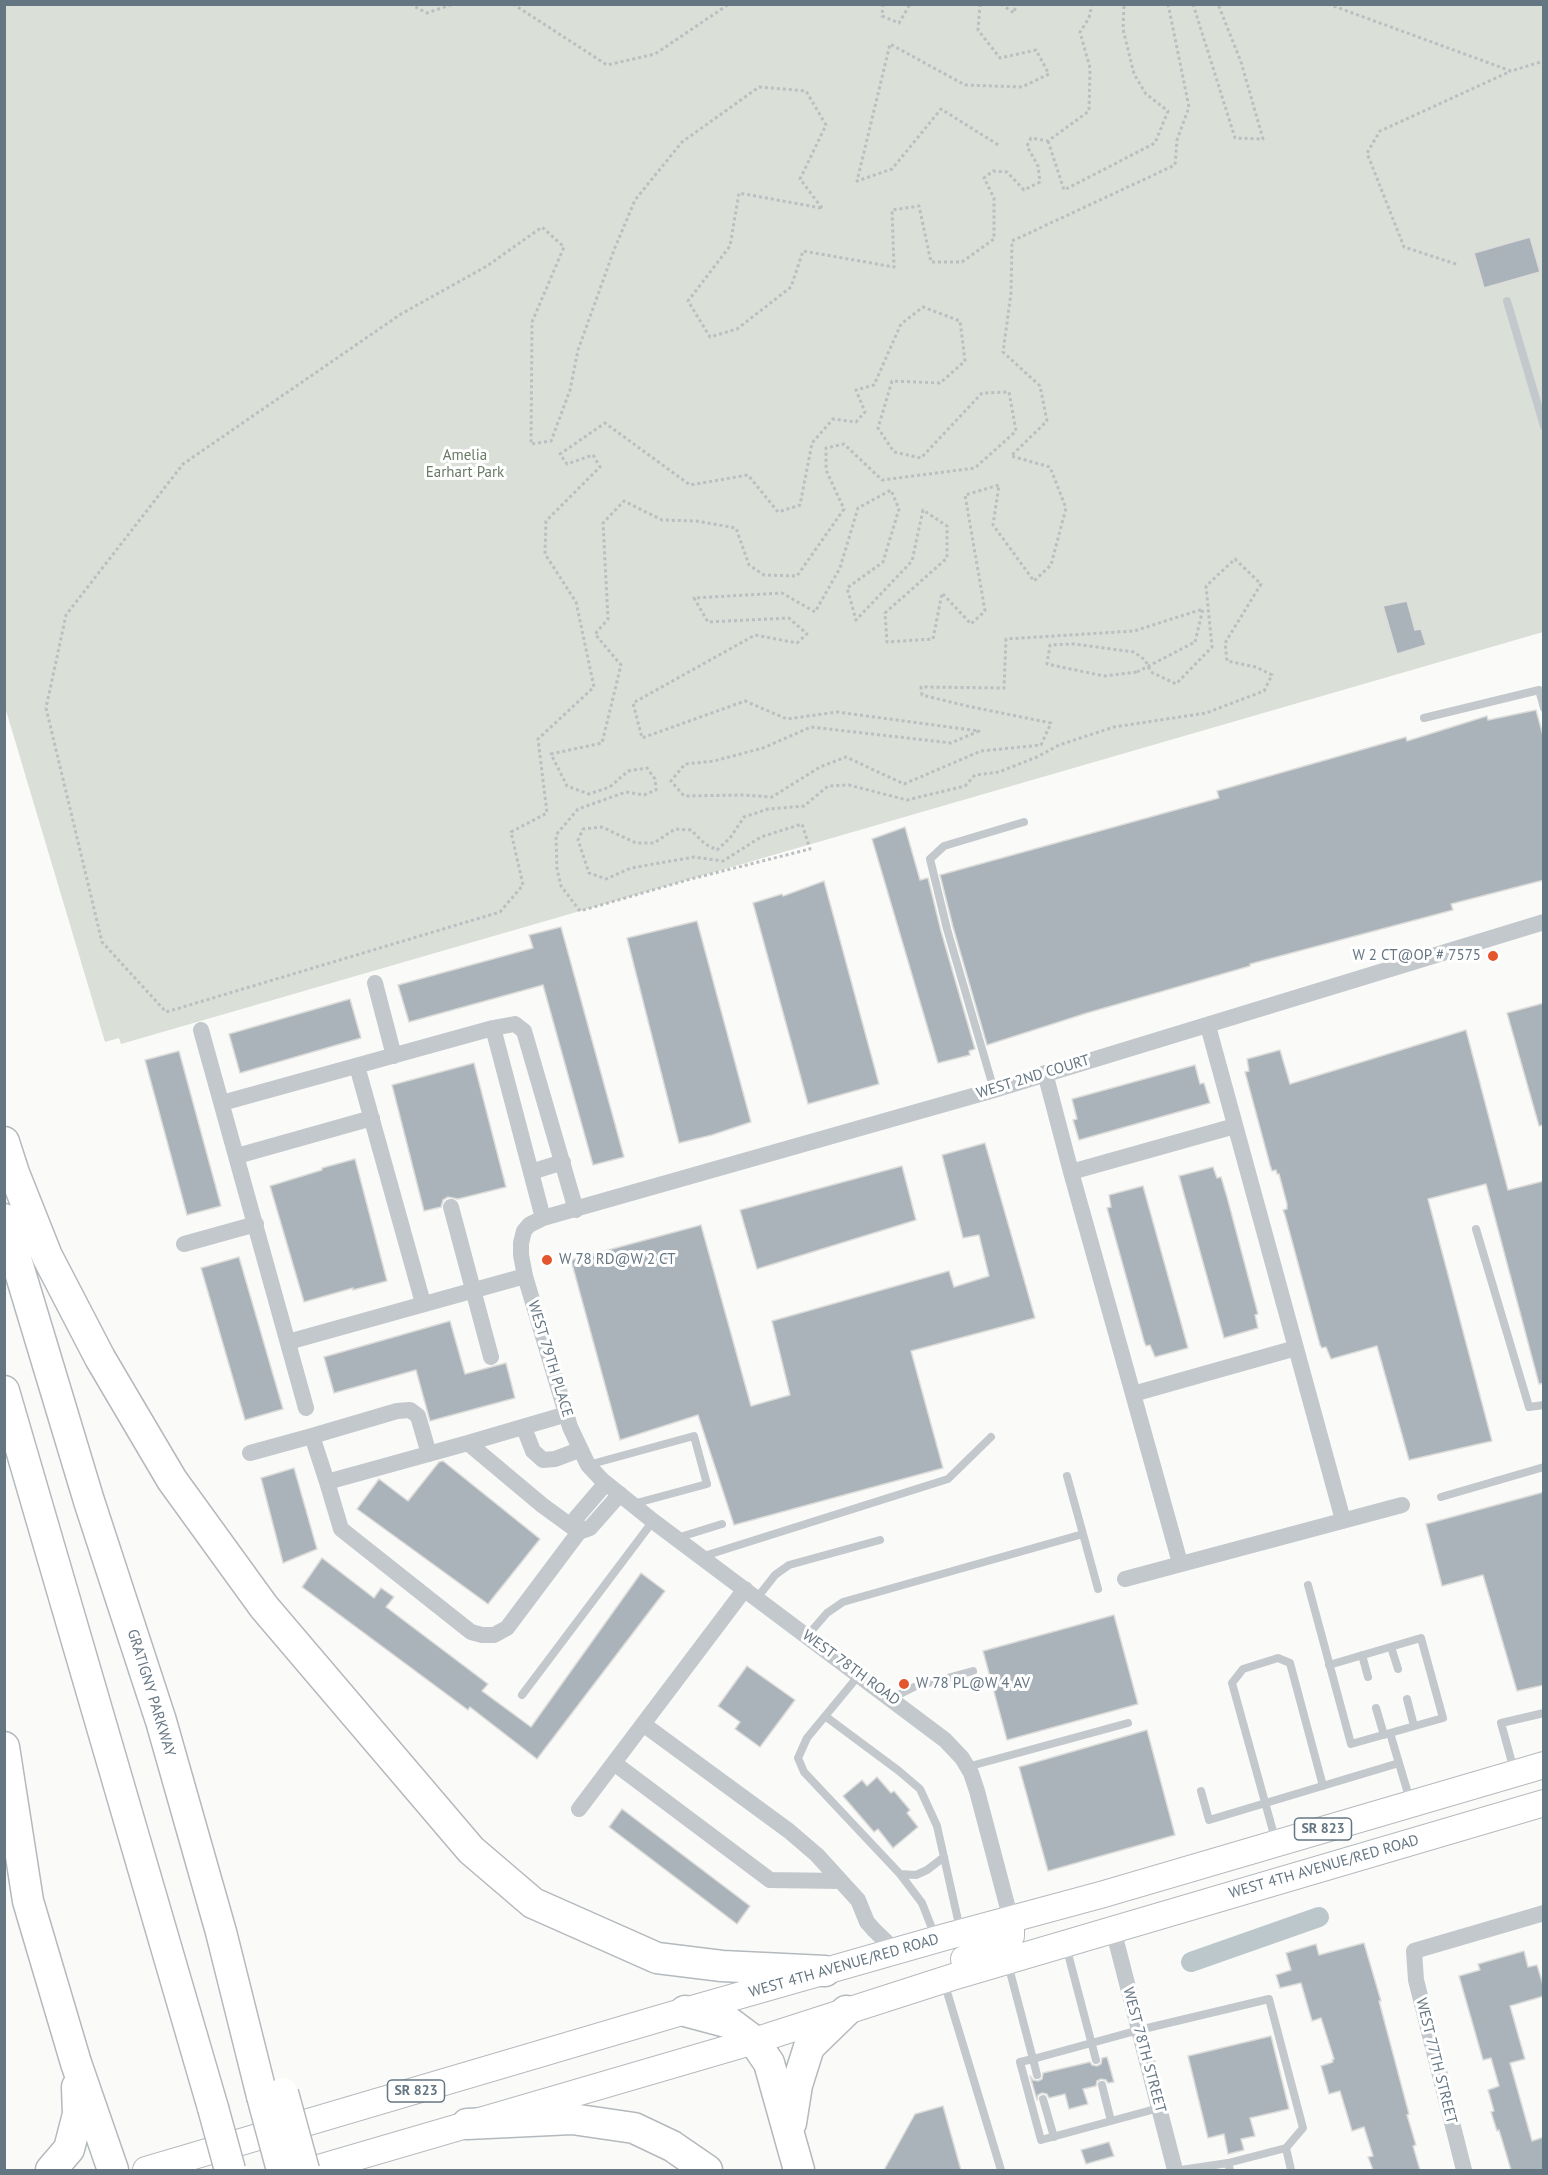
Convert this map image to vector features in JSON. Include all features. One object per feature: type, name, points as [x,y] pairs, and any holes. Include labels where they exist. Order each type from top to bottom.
[{"type":"highway","points":[[4,1142],[47,1256],[100,1358],[172,1480],[264,1607],[471,1850],[533,1903],[657,1958],[722,1966],[825,1971]]},
{"type":"highway","name":"GRATIGNY PARKWAY","points":[[4,1219],[89,1501],[161,1721],[221,1932],[272,2094],[282,2170]]},
{"type":"highway","points":[[4,1391],[230,2170]]},
{"type":"highway","points":[[4,1747],[27,1901],[76,2063],[113,2170]]},
{"type":"highway","points":[[686,2011],[730,2023],[754,2041],[769,2063],[799,2170]]},
{"type":"highway","points":[[790,2135],[797,2085],[809,2047],[846,2011]]},
{"type":"highway","points":[[51,2170],[69,2149],[78,2114],[76,2063]]},
{"type":"highway","points":[[272,2094],[304,2170]]},
{"type":"highway","points":[[467,2124],[572,2119],[633,2128],[672,2146],[707,2170]]},
{"type":"main road","name":"WEST 4TH AVENUE/RED ROAD","points":[[146,2170],[686,2011],[1011,1920],[1544,1765]]},
{"type":"main road","name":"WEST 4TH AVENUE/RED ROAD","points":[[312,2170],[754,2041],[1065,1943],[1544,1803]]},
{"type":"main road","points":[[901,1994],[927,1975],[1006,1941],[1011,1936],[1011,1920]]},
{"type":"street","name":"WEST 2ND COURT","points":[[524,1231],[529,1225],[543,1218],[1208,1026],[1544,922]]},
{"type":"street","points":[[375,982],[394,1056]]},
{"type":"street","points":[[222,1103],[493,1028],[515,1024],[524,1031],[576,1210]]},
{"type":"street","points":[[1208,1026],[1343,1520]]},
{"type":"street","points":[[493,1028],[543,1218]]},
{"type":"street","points":[[201,1030],[306,1408]]},
{"type":"street","points":[[357,1066],[423,1303]]},
{"type":"street","points":[[1045,1073],[1180,1563]]},
{"type":"street","points":[[237,1156],[372,1118]]},
{"type":"street","points":[[1071,1172],[1235,1126]]},
{"type":"street","points":[[531,1172],[563,1162]]},
{"type":"street","points":[[451,1207],[491,1357]]},
{"type":"street","points":[[184,1244],[256,1224]]},
{"type":"street","name":"WEST 79TH PLACE","points":[[524,1231],[521,1255],[525,1276],[567,1414],[579,1450],[588,1465],[604,1481]]},
{"type":"street","points":[[288,1342],[525,1276]]},
{"type":"street","points":[[1133,1394],[1296,1348]]},
{"type":"street","points":[[250,1453],[397,1411],[410,1410],[418,1416],[429,1454]]},
{"type":"street","points":[[327,1482],[567,1414]]},
{"type":"street","points":[[524,1428],[533,1451],[543,1460],[555,1459],[579,1450]]},
{"type":"street","points":[[312,1436],[342,1529],[471,1632],[482,1635],[494,1635],[507,1628],[579,1532],[590,1528],[626,1499]]},
{"type":"street","points":[[468,1443],[579,1532]]},
{"type":"street","points":[[579,1532],[576,1518],[604,1481]]},
{"type":"street","name":"WEST 78TH ROAD","points":[[604,1481],[653,1521],[892,1698],[945,1740],[967,1767],[978,1791],[1011,1920]]},
{"type":"street","points":[[1125,1579],[1402,1505]]},
{"type":"street","points":[[579,1809],[643,1724],[751,1594]]},
{"type":"street","points":[[643,1724],[817,1855],[858,1900],[873,1930],[896,1951]]},
{"type":"street","points":[[614,1763],[770,1881],[841,1881]]},
{"type":"street","name":"WEST 77TH STREET","points":[[1464,2170],[1416,1980],[1414,1951],[1544,1913]]},
{"type":"street","name":"WEST 78TH STREET","points":[[1113,1929],[1175,2170]]},
{"type":"lane","points":[[1507,301],[1544,426]]},
{"type":"lane","points":[[1424,718],[1539,690],[1544,708]]},
{"type":"lane","points":[[994,1089],[947,929],[930,859],[944,846],[1024,822]]},
{"type":"lane","points":[[1476,1229],[1529,1407],[1544,1405]]},
{"type":"lane","points":[[588,1465],[694,1436],[707,1484],[626,1499]]},
{"type":"lane","points":[[701,1557],[948,1479],[991,1437]]},
{"type":"lane","points":[[1441,1497],[1544,1467]]},
{"type":"lane","points":[[1067,1476],[1098,1590]]},
{"type":"lane","points":[[522,1695],[653,1521]]},
{"type":"lane","points":[[677,1539],[722,1524]]},
{"type":"lane","points":[[807,1636],[827,1613],[843,1602],[1083,1534]]},
{"type":"lane","points":[[751,1594],[789,1565],[880,1540]]},
{"type":"lane","points":[[1308,1585],[1329,1665],[1351,1744],[1443,1718],[1421,1638],[1329,1665]]},
{"type":"lane","points":[[1391,1647],[1398,1670]]},
{"type":"lane","points":[[1362,1655],[1368,1677]]},
{"type":"lane","points":[[1276,1843],[1232,1683],[1243,1669],[1278,1658],[1290,1663],[1323,1786]]},
{"type":"lane","points":[[892,1698],[915,1687],[973,1671]]},
{"type":"lane","points":[[859,1675],[807,1738],[798,1758],[804,1772],[900,1874],[921,1903],[936,1940]]},
{"type":"lane","points":[[1407,1699],[1414,1726]]},
{"type":"lane","points":[[1376,1708],[1400,1763],[1411,1804]]},
{"type":"lane","points":[[1515,1773],[1501,1723],[1544,1713]]},
{"type":"lane","points":[[825,1716],[920,1789],[937,1826],[961,1934]]},
{"type":"lane","points":[[967,1767],[1128,1722]]},
{"type":"lane","points":[[1201,1791],[1209,1820],[1400,1763]]},
{"type":"lane","points":[[900,1874],[916,1875],[944,1857]]},
{"type":"lane","points":[[1065,1943],[1096,2060]]},
{"type":"lane","points":[[1007,1961],[1037,2075]]},
{"type":"lane","points":[[943,1980],[1001,2170]]},
{"type":"lane","points":[[1159,2108],[1041,2140],[1020,2062],[1139,2030],[1269,1999],[1303,2128],[1286,2148],[1229,2167],[1181,2170]]},
{"type":"lane","points":[[1102,2085],[1111,2121]]},
{"type":"lane","points":[[1043,2099],[1054,2137]]},
{"type":"lane","points":[[1286,2148],[1292,2170]]},
{"type":"path","points":[[410,4],[427,13],[453,4]]},
{"type":"path","points":[[513,4],[607,65],[655,54],[729,4]]},
{"type":"path","points":[[884,4],[882,16],[899,22],[910,4]]},
{"type":"path","points":[[980,4],[978,30],[1000,58],[1036,50],[1048,74],[1022,87],[964,85],[890,44],[857,180],[892,169],[940,109],[1000,146]]},
{"type":"path","points":[[1001,4],[1014,13],[1016,4]]},
{"type":"path","points":[[1092,4],[1089,18],[1080,32],[1090,68],[1089,111],[1048,141],[1030,138],[1027,146],[1038,166],[1040,182],[1024,190],[1006,172],[993,171],[984,178],[994,198],[994,239],[962,262],[931,262],[919,206],[892,210],[894,267],[803,251],[791,286],[737,329],[710,337],[688,301],[730,246],[739,193],[822,208],[800,179],[826,125],[806,91],[759,87],[682,142],[635,200],[614,250],[578,350],[570,390],[551,441],[531,444],[532,322],[564,247],[542,227],[488,266],[400,314],[183,464],[66,615],[46,708],[102,942],[166,1012],[500,912],[523,885],[511,832],[547,813],[538,739],[594,687],[576,602],[545,554],[546,521],[600,467],[593,455],[567,464],[560,454],[605,423],[690,485],[748,475],[778,512],[800,505],[812,443],[833,419],[856,422],[865,412],[856,390],[874,385],[901,324],[923,307],[960,321],[965,361],[940,383],[892,381],[878,428],[894,452],[921,458],[982,393],[1009,392],[1016,431],[975,468],[882,480],[844,444],[826,448],[826,470],[844,509],[797,576],[764,575],[749,565],[736,528],[696,521],[662,520],[624,501],[603,523],[608,619],[595,634],[621,665],[602,743],[551,754],[567,786],[589,794],[610,787],[628,771],[647,768],[656,779],[656,790],[644,795],[626,792],[578,810],[556,835],[557,869],[561,886],[580,911],[810,849],[802,824],[761,837],[723,861],[694,858],[631,868],[606,879],[589,873],[578,840],[583,829],[603,827],[636,843],[654,843],[675,829],[691,830],[705,844],[717,850],[730,838],[744,817],[768,809],[804,806],[828,786],[849,785],[907,800],[965,786],[975,775],[999,772],[1037,757],[1059,745],[1114,727],[1206,713],[1264,691],[1272,675],[1256,667],[1227,661],[1225,643],[1261,584],[1235,559],[1206,586],[1212,647],[1176,684],[1151,672],[1145,660],[1134,652],[1074,644],[1050,645],[1047,664],[1104,676],[1137,672],[1195,642],[1203,609],[1134,631],[1006,639],[1004,688],[921,687],[922,695],[1051,723],[1041,745],[981,751],[904,784],[846,758],[820,767],[772,797],[684,796],[672,781],[685,764],[714,761],[763,748],[811,727],[951,743],[979,731],[837,712],[787,719],[745,701],[642,738],[633,703],[755,635],[797,643],[807,634],[789,618],[708,622],[694,598],[782,592],[815,612],[840,568],[858,508],[891,490],[899,509],[883,562],[847,588],[856,620],[912,561],[923,510],[947,526],[947,558],[885,613],[887,642],[933,639],[942,593],[971,624],[986,611],[965,495],[999,485],[993,525],[1034,581],[1051,565],[1066,507],[1050,467],[1011,456],[1047,421],[1040,386],[1003,351],[1011,293],[1012,241],[1175,165],[1177,140],[1189,107],[1168,4]]},
{"type":"path","points":[[1048,141],[1064,190],[1155,143],[1168,111],[1146,94],[1134,74],[1123,29],[1124,4]]},
{"type":"path","points":[[1193,4],[1235,138],[1263,139],[1240,62],[1218,4]]},
{"type":"path","points":[[1328,4],[1511,71]]},
{"type":"path","points":[[1456,264],[1404,247],[1367,153],[1380,131],[1511,71],[1544,61]]},
{"type":"green space","name":"Amelia Earhart Park","points":[[4,5],[1543,5],[1543,632],[121,1044],[119,1038],[105,1042],[5,707]]},
{"type":"building","points":[[1530,237],[1540,272],[1484,288],[1474,253]]},
{"type":"building","points":[[1407,601],[1415,630],[1421,629],[1426,645],[1397,654],[1383,606]]},
{"type":"building","points":[[1536,710],[1544,739],[1544,880],[1451,904],[1453,910],[1250,964],[1250,966],[1087,1013],[987,1045],[940,875],[1219,798],[1217,791],[1406,737],[1407,741],[1487,716],[1488,720]]},
{"type":"building","points":[[905,827],[920,880],[928,878],[975,1049],[969,1051],[970,1055],[938,1063],[872,839]]},
{"type":"building","points":[[824,881],[879,1084],[808,1104],[753,903],[782,894],[783,896]]},
{"type":"building","points":[[697,921],[751,1122],[679,1143],[627,938]]},
{"type":"building","points":[[561,927],[624,1157],[593,1165],[543,985],[409,1022],[398,985],[533,948],[529,935]]},
{"type":"building","points":[[350,999],[361,1038],[240,1073],[229,1034]]},
{"type":"building","points":[[1544,1003],[1544,1125],[1539,1126],[1507,1013]]},
{"type":"building","points":[[1466,1030],[1508,1190],[1544,1181],[1544,1383],[1539,1384],[1486,1184],[1428,1199],[1492,1441],[1409,1460],[1377,1346],[1331,1359],[1326,1347],[1322,1348],[1320,1345],[1283,1210],[1287,1209],[1287,1204],[1279,1174],[1276,1170],[1272,1171],[1270,1165],[1245,1072],[1249,1071],[1247,1059],[1280,1050],[1290,1084]]},
{"type":"building","points":[[179,1051],[221,1206],[187,1215],[145,1060]]},
{"type":"building","points":[[474,1063],[506,1187],[458,1199],[448,1197],[443,1200],[441,1207],[424,1211],[392,1085]]},
{"type":"building","points":[[1195,1065],[1200,1084],[1204,1083],[1210,1103],[1079,1140],[1073,1120],[1077,1119],[1072,1099]]},
{"type":"building","points":[[985,1143],[1035,1318],[911,1351],[943,1468],[734,1525],[698,1415],[620,1440],[571,1260],[701,1225],[751,1406],[790,1395],[772,1321],[949,1271],[954,1287],[989,1276],[979,1235],[963,1238],[942,1155]]},
{"type":"building","points":[[355,1159],[387,1281],[304,1302],[270,1186]]},
{"type":"building","points":[[902,1166],[916,1220],[757,1269],[740,1210]]},
{"type":"building","points":[[1213,1167],[1217,1178],[1221,1177],[1258,1314],[1255,1315],[1258,1328],[1224,1338],[1179,1176]]},
{"type":"building","points":[[1143,1186],[1188,1348],[1155,1357],[1150,1345],[1146,1346],[1144,1341],[1107,1208],[1111,1207],[1109,1195]]},
{"type":"building","points":[[239,1257],[283,1409],[245,1420],[201,1268]]},
{"type":"building","points":[[450,1321],[465,1374],[506,1363],[515,1398],[430,1421],[416,1370],[334,1393],[324,1357]]},
{"type":"building","points":[[443,1461],[540,1539],[488,1604],[357,1509],[379,1479],[408,1501],[439,1462]]},
{"type":"building","points":[[294,1468],[317,1549],[283,1563],[261,1478]]},
{"type":"building","points":[[1544,1492],[1544,1685],[1517,1691],[1483,1575],[1442,1586],[1426,1524]]},
{"type":"building","points":[[322,1558],[374,1598],[381,1588],[394,1597],[386,1607],[488,1684],[482,1691],[531,1727],[641,1573],[665,1591],[537,1759],[470,1707],[468,1710],[302,1587]]},
{"type":"building","points":[[1114,1615],[1138,1704],[1007,1740],[983,1651]]},
{"type":"building","points":[[747,1666],[795,1700],[760,1747],[735,1729],[740,1722],[718,1706]]},
{"type":"building","points":[[1147,1730],[1175,1835],[1048,1871],[1019,1767]]},
{"type":"building","points":[[877,1777],[891,1793],[894,1791],[910,1810],[907,1813],[918,1827],[893,1848],[878,1829],[874,1832],[843,1796],[862,1780],[867,1786]]},
{"type":"building","points":[[622,1809],[750,1906],[737,1924],[609,1827]]},
{"type":"building","points":[[1364,1943],[1409,2114],[1407,2115],[1416,2145],[1413,2146],[1420,2170],[1373,2170],[1368,2157],[1373,2156],[1364,2127],[1352,2131],[1340,2091],[1329,2094],[1321,2066],[1333,2062],[1334,2059],[1321,2018],[1312,2021],[1301,1983],[1280,1988],[1276,1975],[1291,1970],[1286,1953],[1316,1944],[1319,1955]]},
{"type":"building","points":[[1524,1951],[1528,1967],[1537,1965],[1544,1996],[1510,2006],[1525,2059],[1510,2063],[1532,2141],[1544,2137],[1544,2170],[1511,2170],[1491,2112],[1494,2111],[1488,2090],[1499,2086],[1491,2058],[1483,2060],[1459,1976],[1480,1970],[1478,1964]]},
{"type":"building","points":[[1271,2036],[1289,2109],[1250,2118],[1255,2136],[1241,2139],[1244,2150],[1228,2154],[1224,2134],[1208,2138],[1188,2056]]},
{"type":"building","points":[[1107,2057],[1114,2082],[1108,2083],[1101,2079],[1097,2081],[1096,2086],[1083,2089],[1088,2104],[1069,2109],[1065,2094],[1049,2098],[1047,2094],[1042,2093],[1038,2095],[1037,2100],[1030,2076],[1033,2080],[1038,2081],[1042,2079],[1043,2073],[1090,2062],[1097,2066],[1101,2064],[1102,2058]]},
{"type":"building","points":[[943,2106],[961,2170],[884,2170],[915,2114]]},
{"type":"building","points":[[1109,2142],[1114,2156],[1086,2164],[1081,2150]]},
{"type":"waterway","points":[[1191,1962],[1319,1917]]},
{"type":"place","name":"W 2 CT@OP # 7575","points":[[1493,956]]},
{"type":"place","name":"W 78 RD@W 2 CT","points":[[547,1260]]},
{"type":"place","name":"W 78 PL@W 4 AV","points":[[904,1684]]}]
